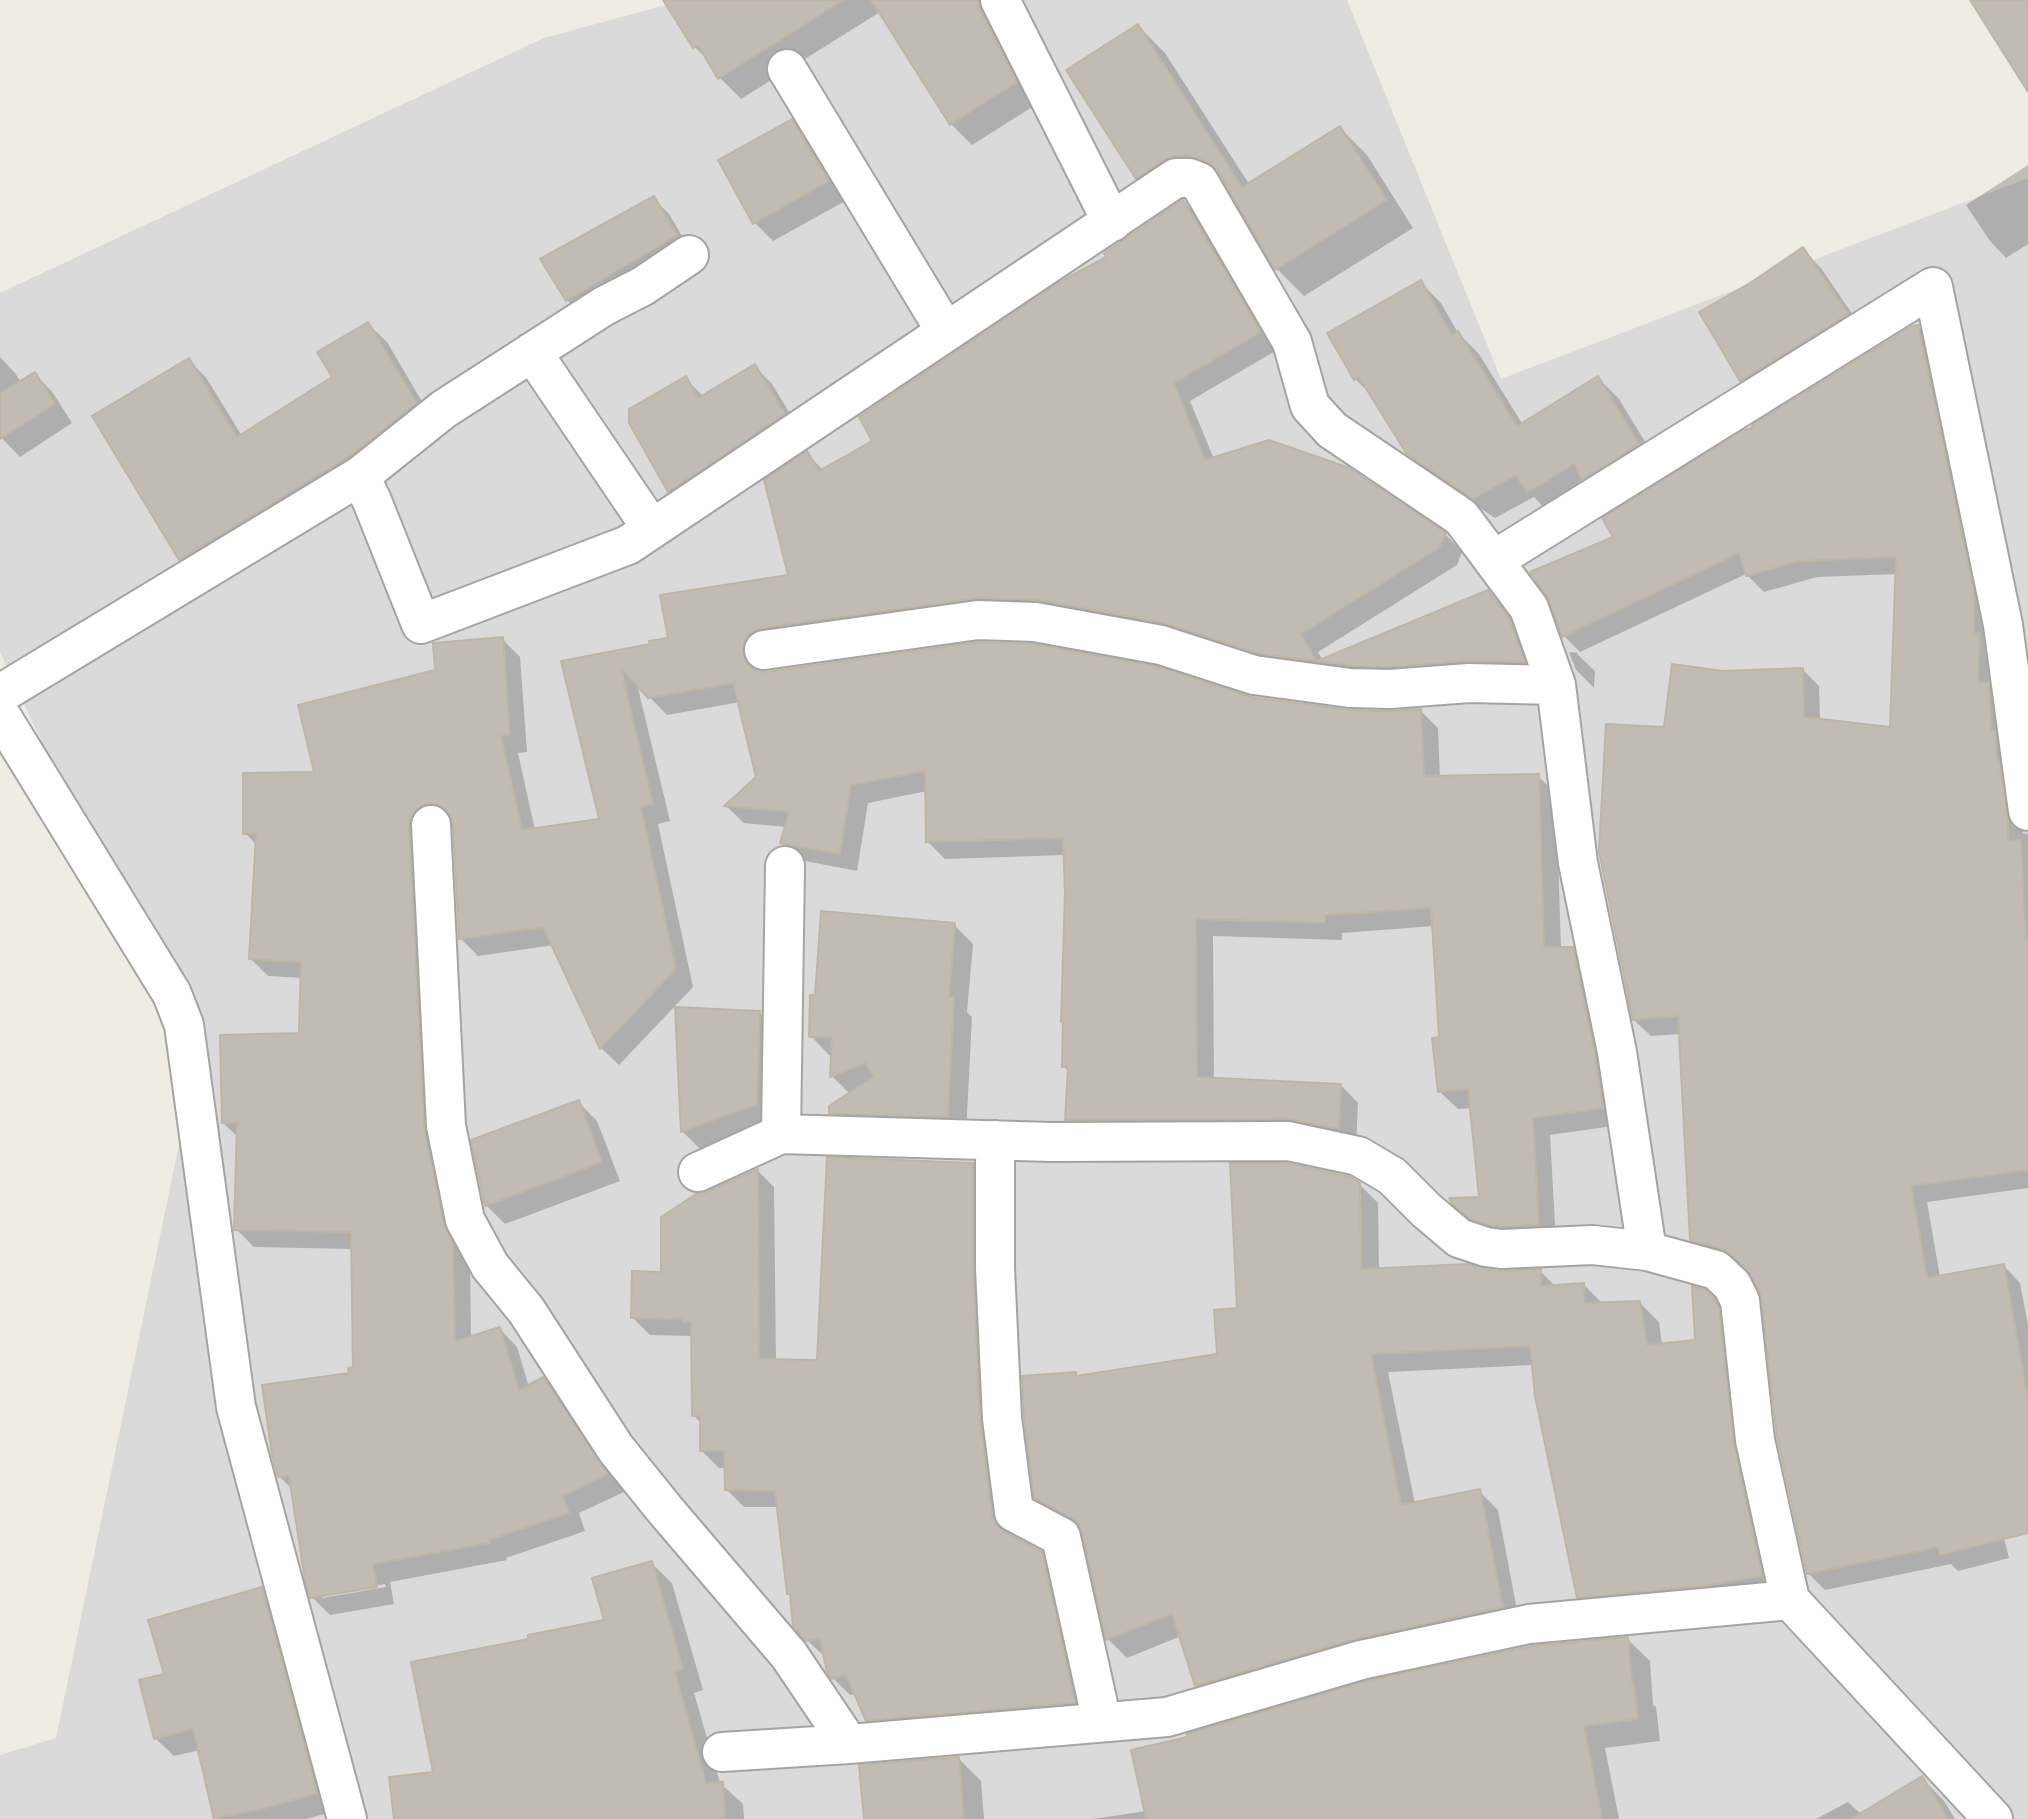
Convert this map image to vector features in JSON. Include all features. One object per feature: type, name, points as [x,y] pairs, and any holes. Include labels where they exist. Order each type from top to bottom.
[{"type":"street","points":[[1000,0],[1112,222]]},
{"type":"street","points":[[787,69],[946,332]]},
{"type":"street","points":[[360,476],[421,624],[628,545],[1176,178],[1189,178],[1199,182],[1292,342],[1310,406],[1332,430],[1461,517],[1529,608],[1556,685],[1578,863],[1617,1052],[1647,1251]]},
{"type":"street","points":[[0,694],[360,476],[444,409],[604,306],[643,286],[689,256]]},
{"type":"street","points":[[1494,560],[1933,287],[2003,625],[2028,811]]},
{"type":"street","points":[[533,352],[652,529]]},
{"type":"street","points":[[764,650],[978,621],[1035,622],[1161,645],[1254,675],[1350,688],[1390,689],[1468,683],[1556,685]]},
{"type":"street","points":[[0,714],[172,994],[184,1025],[236,1407],[347,1819]]},
{"type":"street","points":[[431,825],[446,1126],[465,1220],[490,1266],[526,1310],[616,1449],[789,1655],[849,1744]]},
{"type":"street","points":[[781,1134],[785,866]]},
{"type":"street","points":[[698,1172],[781,1134],[995,1140],[1288,1141],[1358,1156],[1392,1176],[1459,1238],[1486,1247],[1501,1249],[1593,1245],[1647,1251],[1716,1270],[1732,1285],[1740,1301],[1755,1440],[1790,1600],[1993,1819]]},
{"type":"street","points":[[995,1140],[995,1268],[1002,1418],[1014,1511],[1061,1537],[1102,1723]]},
{"type":"street","points":[[722,1752],[1167,1717],[1361,1660],[1530,1624],[1790,1600]]},
{"type":"shaded area","points":[[684,0],[1347,0],[1501,379],[2028,178],[2028,1819],[0,1819],[0,1755],[56,1738],[194,1072],[0,652],[0,293],[544,38]]},
{"type":"building","points":[[663,0],[844,0],[718,79],[698,45],[693,48]]},
{"type":"building","points":[[871,0],[978,0],[980,10],[1017,82],[950,125]]},
{"type":"building","points":[[1970,0],[2028,0],[2028,92]]},
{"type":"building","points":[[1138,24],[1242,187],[1340,126],[1387,200],[1275,270],[1218,171],[1208,162],[1189,156],[1175,156],[1164,160],[1136,179],[1066,70]]},
{"type":"building","points":[[792,119],[829,181],[753,224],[718,160]]},
{"type":"building","points":[[654,196],[677,235],[566,301],[540,259]]},
{"type":"building","points":[[1183,200],[1261,332],[1174,383],[1205,460],[1269,440],[1347,467],[1446,533],[1439,548],[1301,634],[1316,661],[1259,654],[1165,623],[1039,600],[979,598],[761,628],[750,633],[744,641],[743,654],[747,664],[755,670],[767,672],[979,642],[1033,644],[1156,666],[1251,697],[1349,710],[1421,709],[1424,776],[1539,774],[1544,947],[1573,947],[1603,1108],[1533,1118],[1539,1225],[1491,1226],[1470,1219],[1453,1205],[1449,1198],[1479,1197],[1468,1089],[1438,1092],[1432,1038],[1439,1037],[1431,908],[1325,915],[1325,923],[1196,919],[1197,1077],[1341,1084],[1339,1129],[1288,1119],[1065,1120],[1068,1067],[1062,1067],[1061,1022],[1065,892],[1063,838],[926,842],[925,771],[851,785],[840,854],[780,843],[789,812],[724,806],[756,777],[733,683],[648,698],[621,669],[653,804],[641,807],[676,969],[600,1049],[543,927],[459,939],[453,824],[449,813],[440,805],[429,803],[420,806],[412,814],[409,826],[424,1127],[444,1224],[453,1243],[455,1341],[500,1327],[519,1390],[543,1377],[608,1474],[563,1496],[569,1513],[489,1540],[490,1543],[373,1564],[377,1587],[310,1598],[289,1476],[278,1477],[272,1455],[262,1385],[349,1373],[348,1368],[353,1367],[351,1232],[234,1230],[237,1123],[222,1123],[220,1035],[299,1033],[301,962],[249,959],[256,834],[243,834],[243,773],[314,772],[298,705],[435,670],[433,643],[503,637],[510,735],[501,736],[522,830],[599,819],[561,661],[668,638],[660,595],[788,575],[764,480],[807,451],[819,471],[872,441],[859,417],[1056,284],[1106,257],[1104,253]]},
{"type":"building","points":[[1803,247],[1848,314],[1740,381],[1699,312],[1750,283]]},
{"type":"building","points":[[1421,280],[1452,335],[1458,331],[1517,426],[1598,376],[1639,444],[1582,480],[1574,464],[1527,493],[1516,475],[1473,499],[1406,453],[1359,377],[1354,380],[1327,333]]},
{"type":"building","points":[[368,322],[417,403],[353,454],[179,560],[92,416],[189,358],[237,437],[332,377],[317,352]]},
{"type":"building","points":[[1918,325],[1974,591],[1974,633],[1980,633],[1978,682],[1989,682],[1991,731],[1995,731],[1997,762],[2008,818],[2008,841],[2021,840],[2028,940],[2028,1170],[1911,1186],[1927,1278],[2004,1264],[2028,1398],[2028,1533],[1940,1555],[1938,1547],[1807,1574],[1777,1436],[1760,1292],[1747,1269],[1730,1254],[1690,1240],[1678,1016],[1633,1020],[1599,851],[1606,724],[1664,727],[1672,664],[1723,671],[1803,668],[1804,717],[1890,727],[1896,557],[1799,561],[1746,576],[1739,553],[1562,637],[1549,600],[1530,572],[1613,537],[1602,518],[1744,430],[1752,428],[1752,425],[1912,326]]},
{"type":"building","points":[[755,364],[785,414],[668,492],[629,423],[629,409],[686,376],[698,398]]},
{"type":"building","points":[[35,372],[55,404],[0,439],[0,393]]},
{"type":"building","points":[[1488,590],[1509,618],[1525,662],[1467,661],[1389,667],[1317,661]]},
{"type":"building","points":[[821,911],[955,923],[949,997],[954,997],[948,1117],[829,1114],[829,1106],[873,1077],[866,1063],[830,1077],[832,1037],[809,1037],[810,995],[815,995]]},
{"type":"building","points":[[675,1007],[760,1011],[757,1104],[681,1132]]},
{"type":"building","points":[[579,1100],[602,1162],[485,1206],[471,1140]]},
{"type":"building","points":[[827,1157],[973,1163],[973,1269],[980,1419],[992,1515],[1003,1531],[1042,1552],[1075,1703],[866,1721],[846,1675],[831,1679],[827,1672],[820,1639],[806,1641],[793,1626],[775,1491],[725,1490],[724,1451],[700,1451],[700,1416],[692,1416],[691,1322],[682,1322],[682,1319],[631,1318],[632,1271],[661,1272],[661,1217],[696,1194],[707,1192],[758,1169],[759,1359],[817,1360]]},
{"type":"building","points":[[1230,1163],[1286,1163],[1350,1177],[1360,1183],[1361,1269],[1468,1264],[1498,1271],[1541,1269],[1541,1286],[1584,1283],[1585,1303],[1640,1301],[1647,1345],[1695,1340],[1692,1286],[1705,1290],[1719,1307],[1734,1445],[1762,1576],[1701,1586],[1577,1598],[1535,1396],[1530,1346],[1371,1354],[1401,1505],[1480,1489],[1503,1607],[1355,1639],[1195,1686],[1172,1614],[1106,1640],[1079,1524],[1034,1498],[1022,1376],[1076,1372],[1076,1376],[1217,1354],[1214,1310],[1237,1308]]},
{"type":"building","points":[[652,1561],[683,1669],[675,1672],[706,1783],[723,1782],[725,1819],[394,1819],[389,1777],[433,1772],[411,1662],[528,1639],[528,1635],[604,1620],[592,1578]]},
{"type":"building","points":[[262,1587],[317,1793],[214,1819],[193,1729],[154,1739],[139,1680],[164,1674],[148,1620]]},
{"type":"building","points":[[1628,1637],[1638,1719],[1584,1726],[1602,1819],[1146,1819],[1131,1750],[1187,1737],[1187,1734],[1366,1681],[1532,1646]]},
{"type":"building","points":[[959,1757],[964,1819],[864,1819],[859,1765]]},
{"type":"building","points":[[1922,1776],[1948,1819],[1851,1819]]}]
